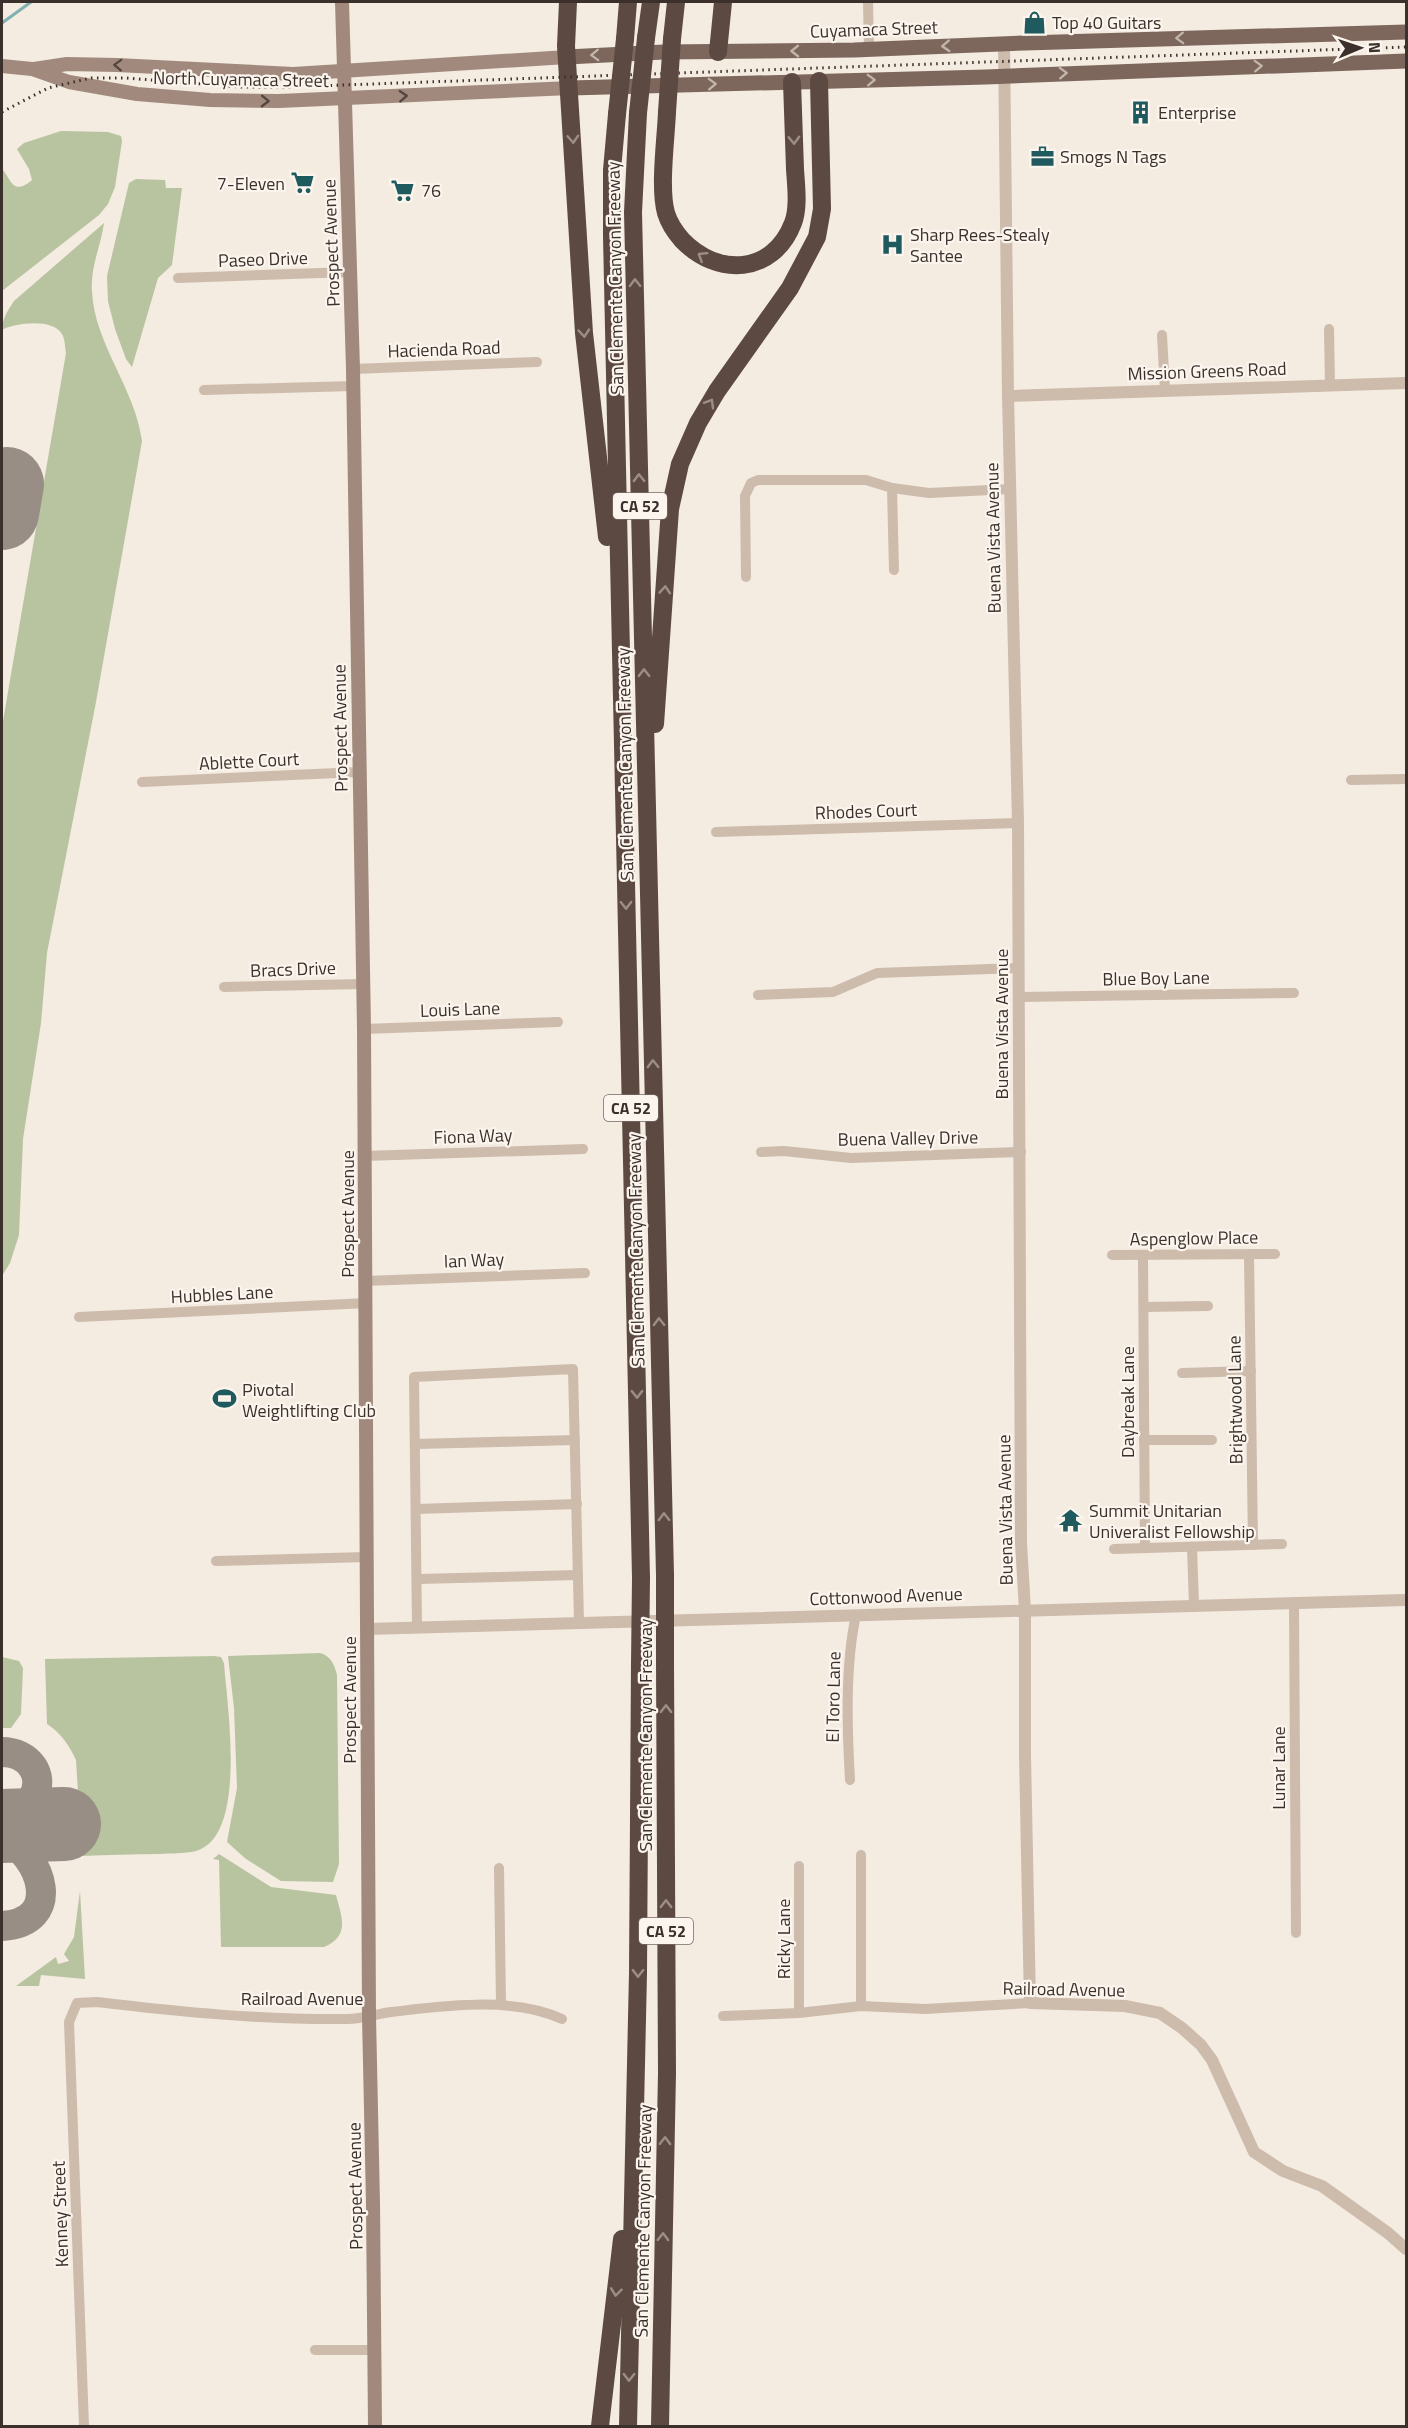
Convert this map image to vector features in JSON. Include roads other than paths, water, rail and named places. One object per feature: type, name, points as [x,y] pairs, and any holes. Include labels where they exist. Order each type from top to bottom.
[{"type":"highway","points":[[568,2],[567,57],[584,333],[620,637]]},
{"type":"highway","name":"San Clemente Canyon Freeway","points":[[628,2],[612,170],[641,1578],[628,2427]]},
{"type":"highway","name":"San Clemente Canyon Freeway","points":[[651,2],[638,113],[633,212],[665,1575],[667,2073],[660,2427]]},
{"type":"highway","points":[[676,2],[667,112],[665,212],[674,230],[696,254],[728,266],[745,265],[761,260],[783,241],[794,222],[796,195],[792,82]]},
{"type":"highway","points":[[717,52],[723,2]]},
{"type":"highway","points":[[649,900],[653,759],[670,509],[680,464],[698,423],[717,391],[790,288],[817,237],[822,210],[819,81]]},
{"type":"highway","points":[[600,2427],[634,2130]]},
{"type":"highway","points":[[662,2316],[672,2427]]},
{"type":"main road","name":"Prospect Avenue","points":[[342,2],[353,369],[364,1029],[369,2016],[375,2427]]},
{"type":"main road","name":"Cuyamaca Street","points":[[344,71],[567,57],[869,50],[1407,32]]},
{"type":"main road","points":[[345,99],[570,88],[1407,61]]},
{"type":"main road","name":"North Cuyamaca Street","points":[[32,69],[67,64],[293,74],[344,71]]},
{"type":"main road","name":"North Cuyamaca Street","points":[[2,66],[32,69],[69,82],[137,94],[242,100],[345,99]]},
{"type":"street","points":[[868,2],[869,50]]},
{"type":"street","name":"Buena Vista Avenue","points":[[1004,44],[1008,396],[1018,823],[1022,1543],[1025,1610],[1025,1755],[1030,2003]]},
{"type":"street","name":"Paseo Drive","points":[[178,278],[350,272]]},
{"type":"street","points":[[1329,329],[1330,386]]},
{"type":"street","points":[[1162,335],[1165,391]]},
{"type":"street","name":"Hacienda Road","points":[[353,369],[537,362]]},
{"type":"street","name":"Mission Greens Road","points":[[1008,396],[1407,383]]},
{"type":"street","points":[[204,390],[353,386]]},
{"type":"street","points":[[746,577],[745,496],[751,483],[758,480],[866,480],[892,488],[929,493],[1011,489]]},
{"type":"street","points":[[892,488],[894,570]]},
{"type":"street","name":"Ablette Court","points":[[142,782],[359,772]]},
{"type":"street","points":[[1351,780],[1407,779]]},
{"type":"street","name":"Rhodes Court","points":[[716,832],[1018,823]]},
{"type":"street","points":[[758,994],[834,993],[877,973],[1019,968]]},
{"type":"street","name":"Bracs Drive","points":[[224,987],[363,984]]},
{"type":"street","name":"Blue Boy Lane","points":[[1019,997],[1294,993]]},
{"type":"street","name":"Louis Lane","points":[[364,1029],[558,1022]]},
{"type":"street","name":"Fiona Way","points":[[364,1155],[583,1149]]},
{"type":"street","name":"Buena Valley Drive","points":[[761,1152],[784,1151],[851,1158],[1021,1152]]},
{"type":"street","name":"Brightwood Lane","points":[[1249,1254],[1254,1545]]},
{"type":"street","name":"Aspenglow Place","points":[[1112,1256],[1275,1254]]},
{"type":"street","name":"Daybreak Lane","points":[[1143,1255],[1144,1548]]},
{"type":"street","name":"Ian Way","points":[[365,1281],[585,1273]]},
{"type":"street","name":"Hubbles Lane","points":[[79,1317],[367,1303]]},
{"type":"street","points":[[1144,1307],[1208,1306]]},
{"type":"street","points":[[417,1626],[414,1377],[573,1369],[579,1622]]},
{"type":"street","points":[[1182,1373],[1251,1371]]},
{"type":"street","points":[[415,1444],[575,1440]]},
{"type":"street","points":[[1144,1440],[1212,1440]]},
{"type":"street","points":[[416,1509],[577,1504]]},
{"type":"street","points":[[1114,1549],[1282,1544]]},
{"type":"street","points":[[1192,1547],[1194,1605]]},
{"type":"street","points":[[216,1561],[367,1557]]},
{"type":"street","points":[[417,1580],[578,1575]]},
{"type":"street","name":"Cottonwood Avenue","points":[[367,1629],[1407,1600]]},
{"type":"street","name":"Lunar Lane","points":[[1294,1603],[1296,1933]]},
{"type":"street","name":"El Toro Lane","points":[[850,1780],[847,1724],[851,1639],[856,1615]]},
{"type":"street","points":[[861,1855],[861,2006]]},
{"type":"street","name":"Ricky Lane","points":[[799,1866],[799,2013]]},
{"type":"street","points":[[499,1868],[501,2004]]},
{"type":"street","name":"Railroad Avenue","points":[[77,2003],[97,2002],[217,2016],[349,2019],[391,2012],[501,2004],[543,2010],[562,2019]]},
{"type":"street","name":"Kenney Street","points":[[77,2003],[69,2022],[84,2427]]},
{"type":"street","name":"Railroad Avenue","points":[[723,2016],[799,2013],[861,2006],[925,2008],[1030,2003],[1125,2006],[1160,2013],[1201,2045],[1212,2060],[1254,2152],[1283,2171],[1322,2186],[1407,2249]]},
{"type":"street","points":[[315,2350],[375,2350]]},
{"type":"waterway","points":[[2,23],[31,2]]},
{"type":"railway","points":[[2,112],[48,88],[91,78],[126,78],[240,87],[288,87],[1406,47]]},
{"type":"place","name":"Top 40 Guitars","points":[[1034,22]]},
{"type":"place","name":"Enterprise","points":[[1140,112]]},
{"type":"place","name":"Smogs N Tags","points":[[1042,156]]},
{"type":"place","name":"7-Eleven","points":[[303,183]]},
{"type":"place","name":"76","points":[[403,190]]},
{"type":"place","name":"Sharp Rees-Stealy Santee","points":[[892,244]]},
{"type":"place","name":"Pivotal Weightlifting Club","points":[[224,1399]]},
{"type":"place","name":"Summit Unitarian Univeralist Fellowship","points":[[1071,1520]]}]
